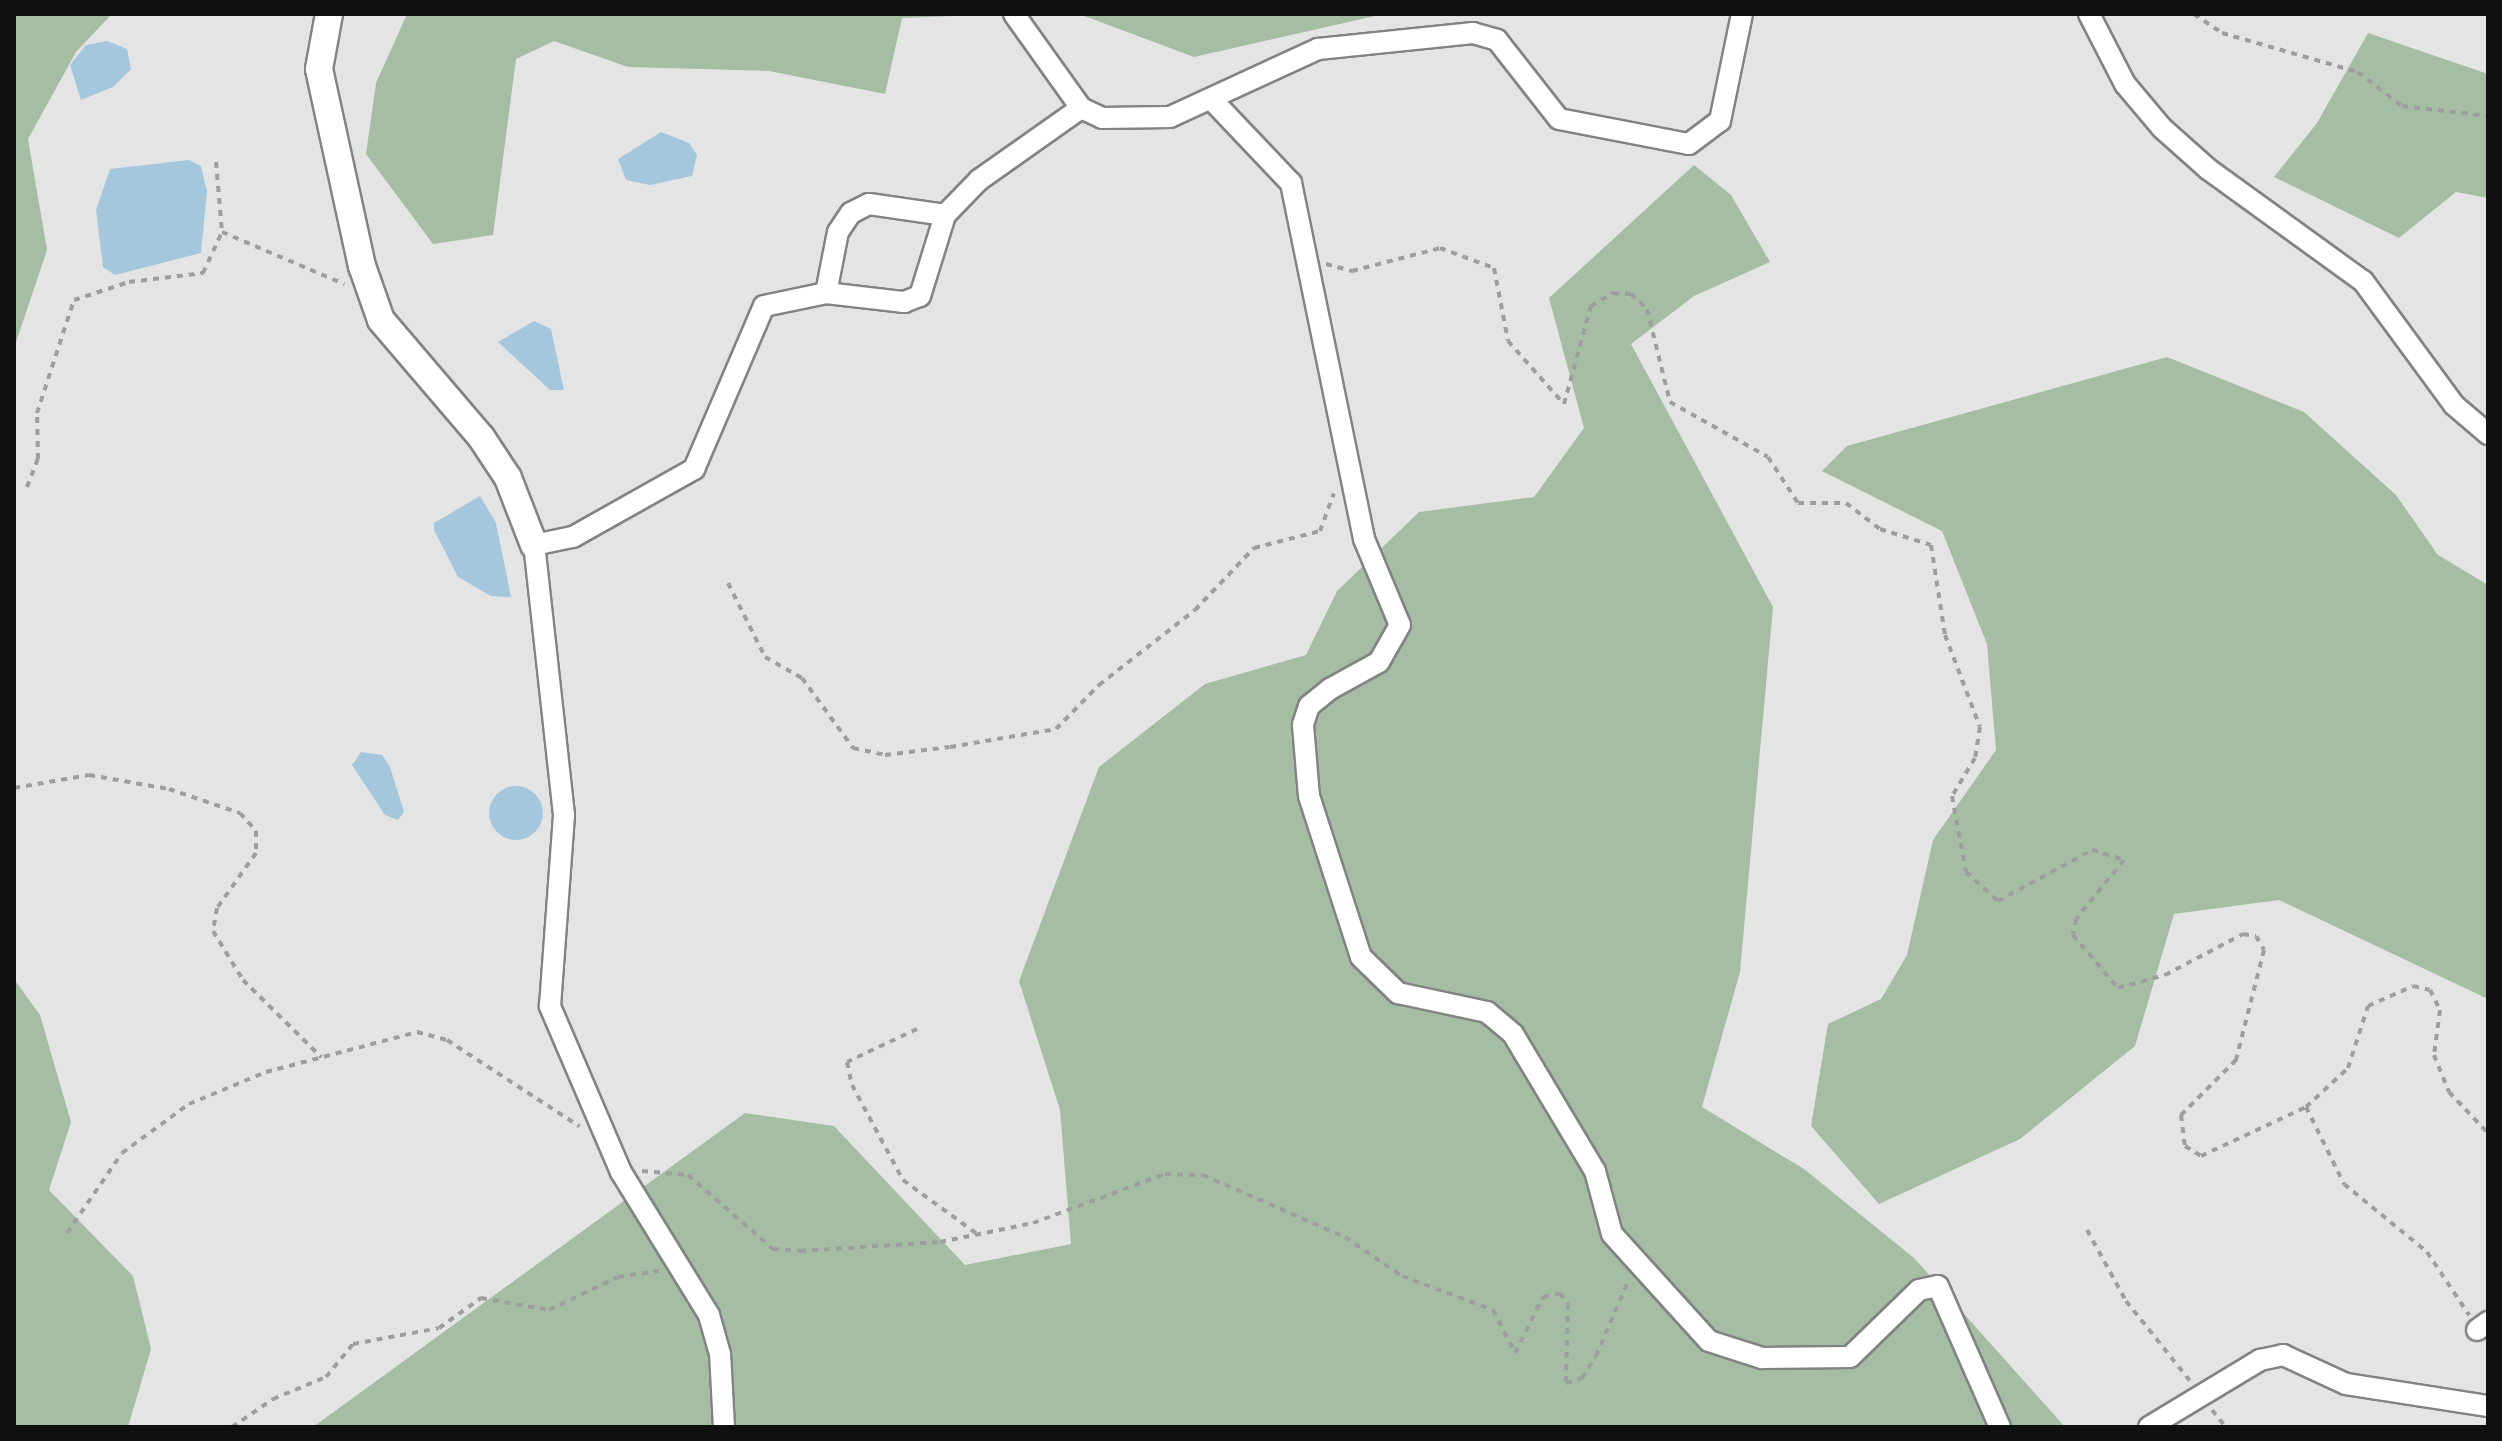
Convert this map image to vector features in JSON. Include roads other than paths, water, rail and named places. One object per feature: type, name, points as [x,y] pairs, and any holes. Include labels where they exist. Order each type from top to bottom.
[{"type":"street","points":[[329,14],[319,69],[374,300],[396,346],[481,437],[508,478],[534,545],[564,815],[550,1006],[621,1172],[709,1315],[720,1354],[724,1427]]},
{"type":"street","points":[[1014,14],[1081,108],[1102,118],[1170,117],[1214,102],[1318,49],[1473,33],[1497,40],[1559,119],[1689,144],[1720,121],[1742,14]]},
{"type":"street","points":[[2089,14],[2125,84],[2162,128],[2208,169],[2363,281],[2454,405],[2488,434]]},
{"type":"street","points":[[1214,102],[1291,183],[1309,256],[1364,539],[1400,625],[1379,662],[1309,706],[1303,725],[1309,796],[1361,957],[1398,993],[1487,1012],[1513,1034],[1595,1171],[1612,1234],[1635,1265],[1709,1341],[1762,1358],[1850,1357],[1919,1290],[1938,1286],[2000,1427]]},
{"type":"street","points":[[534,545],[573,537],[694,469],[764,306],[826,293],[904,302],[920,296],[945,215],[979,180],[1081,108]]},
{"type":"street","points":[[826,293],[838,232],[851,213],[869,204],[945,215]]},
{"type":"street","points":[[2149,1427],[2260,1360],[2283,1355],[2346,1384],[2488,1406]]},
{"type":"water","points":[[107,41],[127,49],[131,69],[113,87],[81,100],[70,65],[86,45]]},
{"type":"water","points":[[661,132],[689,143],[697,155],[692,176],[650,185],[626,180],[618,159]]},
{"type":"water","points":[[189,160],[201,166],[207,191],[201,253],[115,275],[103,267],[96,210],[110,169]]},
{"type":"water","points":[[534,321],[551,329],[564,390],[550,390],[498,342]]},
{"type":"water","points":[[480,496],[496,523],[511,597],[491,596],[458,577],[434,530],[434,523]]},
{"type":"water","points":[[361,752],[382,755],[390,767],[404,812],[398,820],[385,815],[352,765]]},
{"type":"water","points":[[516,786],[527,788],[535,794],[541,802],[541,824],[535,832],[527,838],[516,840],[505,838],[497,832],[491,824],[489,813],[491,802],[497,794],[505,788]]}]
